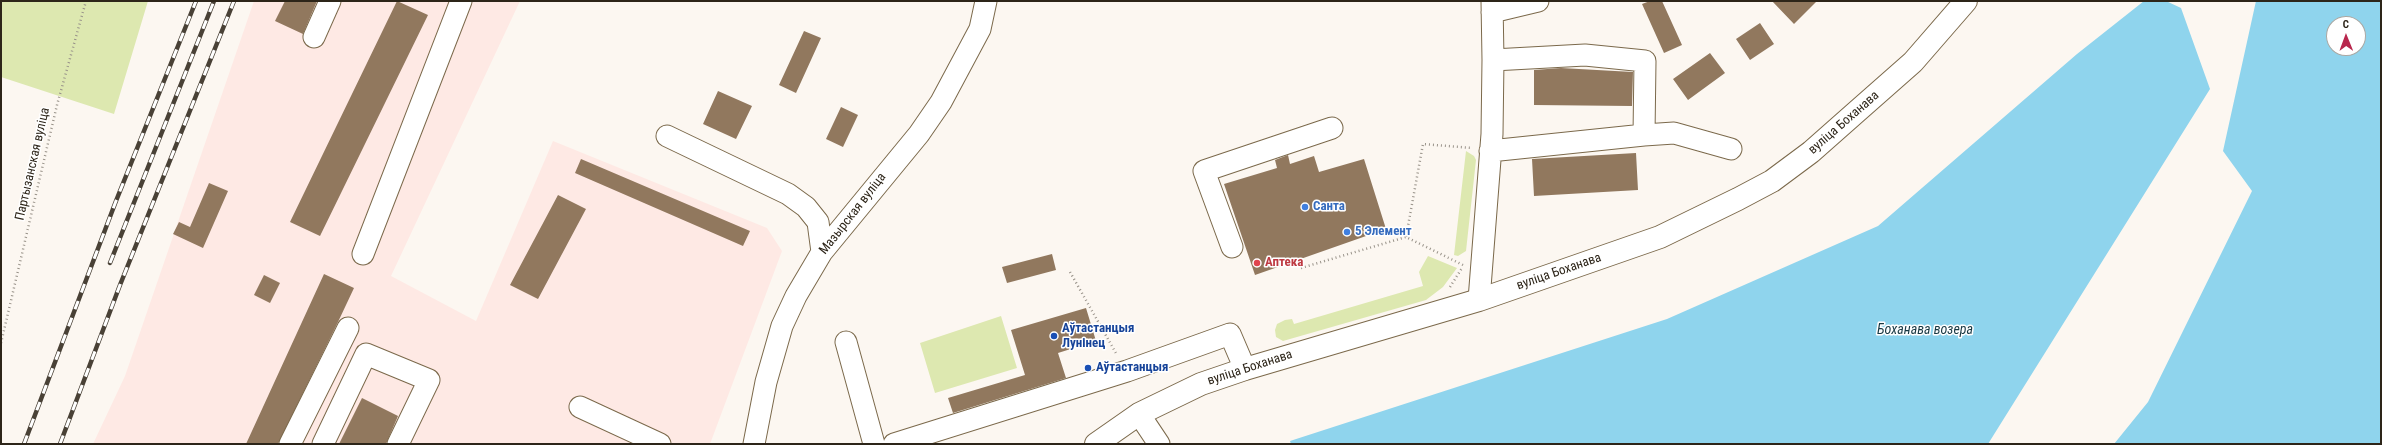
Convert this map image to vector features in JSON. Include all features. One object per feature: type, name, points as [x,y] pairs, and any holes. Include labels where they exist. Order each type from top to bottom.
[{"type":"main road","name":"вуліца Боханава","points":[[1096,444],[1139,414],[1174,396],[1245,369],[1479,300],[1660,237],[1772,181],[1811,152],[1913,62],[1966,1]]},
{"type":"street","points":[[314,37],[330,1]]},
{"type":"street","points":[[363,254],[461,1]]},
{"type":"street","name":"Мазырская вуліца","points":[[754,444],[766,382],[782,326],[822,252],[919,134],[941,102],[980,29],[986,1]]},
{"type":"street","points":[[1479,300],[1483,150],[1493,60],[1492,7],[1538,1]]},
{"type":"street","points":[[1493,60],[1586,55],[1644,61],[1644,135]]},
{"type":"street","points":[[1232,246],[1204,171],[1332,128]]},
{"type":"street","points":[[1483,150],[1674,133],[1731,149]]},
{"type":"street","points":[[667,136],[788,194],[806,207],[818,222],[822,252]]},
{"type":"street","points":[[290,444],[348,328]]},
{"type":"street","points":[[894,444],[1127,371],[1230,334],[1245,369]]},
{"type":"street","points":[[846,342],[874,444]]},
{"type":"street","points":[[323,444],[366,354],[429,380],[398,444]]},
{"type":"street","points":[[580,407],[660,444]]},
{"type":"street","points":[[1139,414],[1159,444]]},
{"type":"path","name":"Партызанская вуліца","points":[[1,343],[57,105],[86,1]]},
{"type":"path","points":[[1406,237],[1423,144],[1471,147],[1483,150]]},
{"type":"path","points":[[1301,268],[1406,237],[1463,266]]},
{"type":"path","points":[[1447,290],[1453,284],[1466,258]]},
{"type":"path","points":[[1070,272],[1127,371]]},
{"type":"shaded area","points":[[254,1],[520,1],[391,276],[476,321],[553,141],[767,228],[782,251],[710,444],[93,444],[125,376]]},
{"type":"green space","points":[[1,1],[148,1],[114,114],[1,77]]},
{"type":"green space","points":[[1466,151],[1474,156],[1476,160],[1466,251],[1458,256],[1454,255]]},
{"type":"green space","points":[[1428,256],[1457,268],[1443,287],[1426,300],[1283,341],[1276,337],[1275,330],[1277,324],[1285,320],[1292,319],[1294,324],[1423,286],[1419,272]]},
{"type":"green space","points":[[1001,316],[1017,368],[935,393],[920,343]]},
{"type":"water","name":"Боханава возера","points":[[2144,1],[2166,1],[2181,8],[2210,89],[1988,444],[1291,444],[1290,441],[1667,319],[1878,226],[2077,54]]},
{"type":"water","points":[[2256,1],[2381,1],[2381,444],[2114,444],[2148,402],[2252,191],[2223,151]]},
{"type":"building","points":[[285,1],[317,1],[303,34],[275,21]]},
{"type":"building","points":[[397,1],[428,15],[320,236],[290,222]]},
{"type":"building","points":[[1650,1],[1662,1],[1682,45],[1664,53],[1642,4]]},
{"type":"building","points":[[1772,1],[1817,1],[1794,24]]},
{"type":"building","points":[[1760,23],[1774,44],[1750,60],[1736,39]]},
{"type":"building","points":[[804,31],[821,38],[796,93],[779,85]]},
{"type":"building","points":[[1710,53],[1725,73],[1688,100],[1673,79]]},
{"type":"building","points":[[1561,68],[1633,72],[1632,106],[1534,105],[1534,70]]},
{"type":"building","points":[[718,91],[752,106],[736,139],[703,124]]},
{"type":"building","points":[[841,107],[858,115],[843,147],[826,139]]},
{"type":"building","points":[[1636,153],[1638,190],[1534,196],[1532,159]]},
{"type":"building","name":"Санта","points":[[1288,155],[1290,164],[1314,156],[1319,172],[1364,159],[1386,229],[1255,275],[1224,184],[1277,168],[1275,160]]},
{"type":"building","points":[[581,159],[750,231],[743,246],[575,173]]},
{"type":"building","points":[[209,183],[228,191],[203,248],[173,234],[179,222],[190,227]]},
{"type":"building","points":[[558,195],[586,209],[538,299],[510,285]]},
{"type":"building","points":[[1052,254],[1056,270],[1007,283],[1002,267]]},
{"type":"building","points":[[324,274],[354,288],[278,444],[246,444]]},
{"type":"building","points":[[264,275],[280,283],[270,303],[254,295]]},
{"type":"building","points":[[1086,308],[1096,341],[1058,353],[1066,378],[953,413],[948,398],[1025,375],[1011,330]]},
{"type":"building","points":[[362,398],[398,416],[386,444],[339,444]]},
{"type":"railway","points":[[24,444],[116,201],[196,1]]},
{"type":"railway","points":[[110,263],[214,1]]},
{"type":"railway","points":[[60,444],[120,285],[234,1]]},
{"type":"place","name":"Санта","points":[[1305,207]]},
{"type":"place","name":"5 Элемент","points":[[1347,232]]},
{"type":"place","name":"Аптека","points":[[1257,263]]},
{"type":"place","name":"Аўтастанцыя Лунінец","points":[[1054,336]]},
{"type":"place","name":"Аўтастанцыя","points":[[1088,368]]}]
